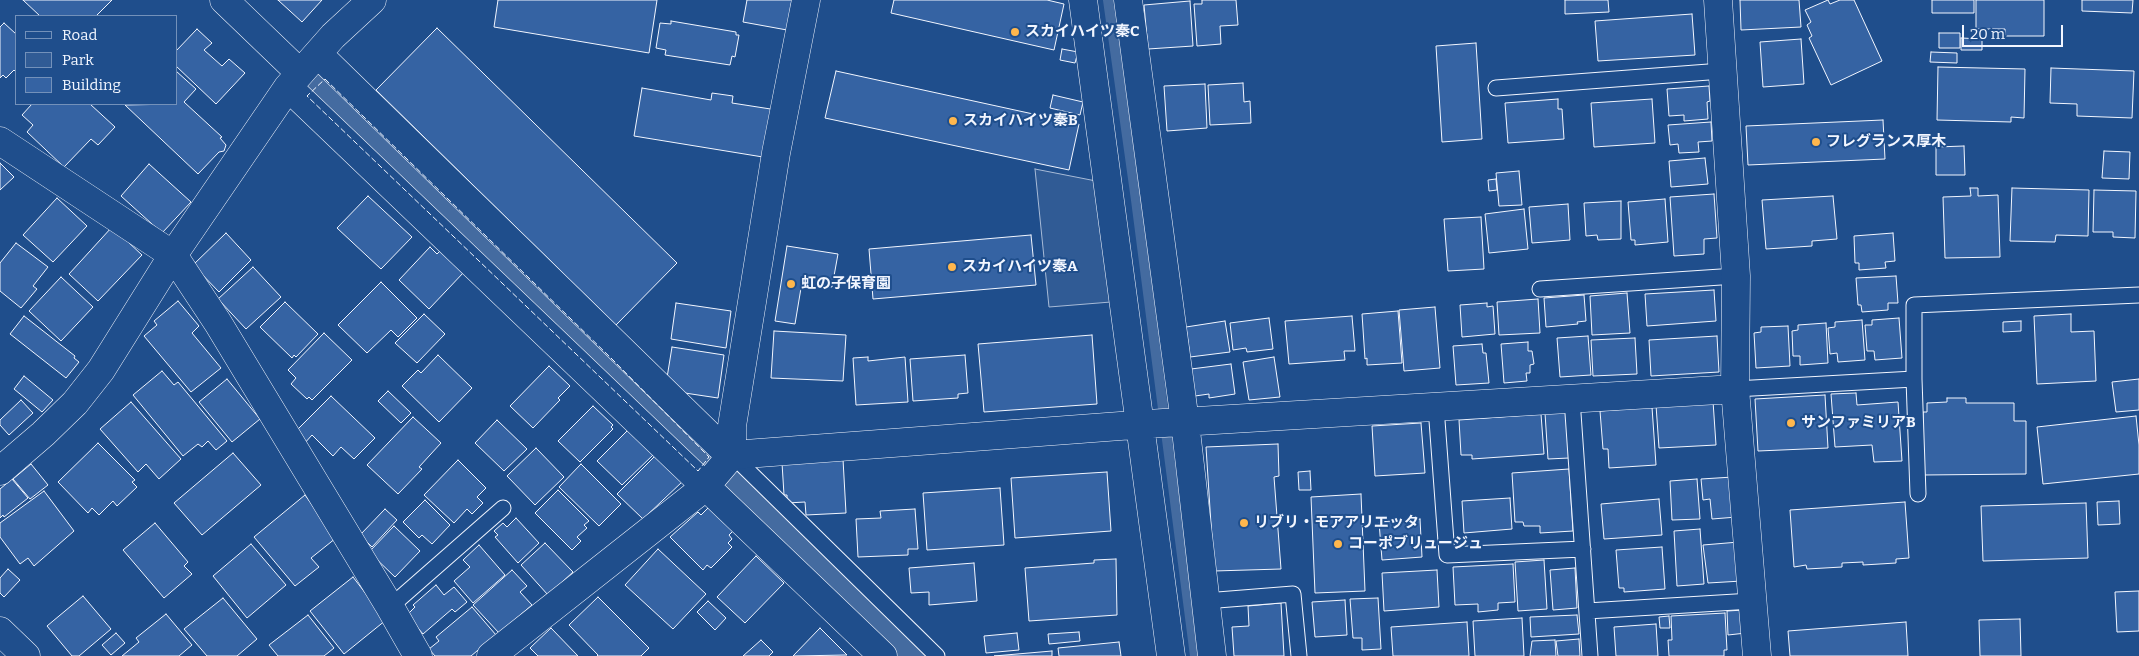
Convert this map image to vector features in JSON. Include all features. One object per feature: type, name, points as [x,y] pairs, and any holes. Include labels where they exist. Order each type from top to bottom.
[{"type":"street","points":[[224,0],[720,446],[718,471]]},
{"type":"street","points":[[0,471],[44,434],[80,396],[100,370],[173,255],[302,71],[333,36],[372,0]]},
{"type":"street","points":[[718,471],[732,426],[775,163],[806,0]]},
{"type":"street","points":[[1082,0],[1144,424],[1171,656]]},
{"type":"street","points":[[1128,0],[1180,422],[1212,656]]},
{"type":"street","points":[[1718,0],[1736,276],[1735,389],[1757,656]]},
{"type":"street","points":[[302,71],[718,471],[882,656]]},
{"type":"street","points":[[0,141],[173,255],[218,323],[418,656]]},
{"type":"street","points":[[491,656],[718,471],[1144,424],[1735,389]]},
{"type":"street","points":[[0,631],[26,656]]},
{"type":"lane","points":[[1496,88],[1722,71]]},
{"type":"lane","points":[[1540,289],[1736,276]]},
{"type":"lane","points":[[1918,494],[1914,379],[1914,305],[2139,295]]},
{"type":"lane","points":[[1735,389],[1914,379]]},
{"type":"lane","points":[[1572,399],[1590,656]]},
{"type":"lane","points":[[1436,407],[1447,555],[1582,548]]},
{"type":"lane","points":[[718,471],[937,656]]},
{"type":"lane","points":[[390,607],[503,508]]},
{"type":"lane","points":[[1204,601],[1293,594],[1299,656]]},
{"type":"lane","points":[[1587,611],[1752,601]]},
{"type":"green space","points":[[1035,169],[1096,181],[1111,302],[1049,307]]},
{"type":"building","points":[[23,0],[112,0],[97,15],[39,15]]},
{"type":"building","points":[[278,0],[322,0],[302,22]]},
{"type":"building","points":[[498,0],[657,0],[649,53],[494,27]]},
{"type":"building","points":[[747,0],[792,0],[787,30],[743,22]]},
{"type":"building","name":"スカイハイツ秦C","points":[[894,0],[1047,0],[1064,4],[1054,50],[891,13]]},
{"type":"building","points":[[1202,0],[1236,0],[1238,25],[1220,26],[1221,44],[1197,46],[1194,4],[1202,4]]},
{"type":"building","points":[[1565,0],[1608,0],[1609,12],[1565,14]]},
{"type":"building","points":[[1740,0],[1799,0],[1801,27],[1741,30]]},
{"type":"building","points":[[1828,0],[1830,4],[1840,0],[1854,0],[1882,61],[1831,85],[1809,38],[1812,36],[1807,25],[1811,22],[1805,10]]},
{"type":"building","points":[[1932,0],[1974,0],[1974,13],[1932,13]]},
{"type":"building","points":[[1976,0],[2044,0],[2044,36],[2005,36],[2005,29],[1976,29]]},
{"type":"building","points":[[2082,0],[2133,0],[2132,13],[2082,11]]},
{"type":"building","points":[[1190,1],[1193,46],[1148,49],[1144,5]]},
{"type":"building","points":[[1692,14],[1695,55],[1598,61],[1595,21]]},
{"type":"building","points":[[671,21],[736,32],[736,35],[739,35],[735,57],[732,56],[730,65],[665,55],[666,50],[656,48],[660,23],[671,24]]},
{"type":"building","points":[[4,23],[15,33],[15,71],[6,78],[3,75],[0,78],[0,27]]},
{"type":"building","points":[[437,28],[677,263],[616,325],[376,90]]},
{"type":"building","points":[[197,29],[212,43],[204,50],[222,66],[229,59],[245,73],[216,104],[178,68],[178,49]]},
{"type":"building","points":[[1939,33],[1960,33],[1960,48],[1939,48]]},
{"type":"building","points":[[1961,38],[1982,39],[1982,50],[1961,50]]},
{"type":"building","points":[[1801,39],[1804,84],[1763,87],[1760,42]]},
{"type":"building","points":[[1476,43],[1482,139],[1442,142],[1436,46]]},
{"type":"building","points":[[1062,49],[1078,52],[1075,63],[1060,60]]},
{"type":"building","points":[[1931,52],[1957,53],[1957,63],[1930,62]]},
{"type":"building","points":[[1938,67],[2025,69],[2024,118],[2011,117],[2011,122],[1937,120]]},
{"type":"building","points":[[2051,68],[2134,71],[2132,118],[2077,116],[2077,104],[2050,103]]},
{"type":"building","name":"スカイハイツ秦B","points":[[836,71],[1079,124],[1069,170],[825,118]]},
{"type":"building","points":[[178,73],[196,89],[184,102],[222,137],[220,138],[226,145],[224,151],[219,152],[198,174],[125,105],[178,105]]},
{"type":"building","points":[[1243,83],[1244,102],[1250,101],[1251,123],[1210,125],[1208,85]]},
{"type":"building","points":[[1205,84],[1207,128],[1167,131],[1164,86]]},
{"type":"building","points":[[1709,86],[1710,101],[1707,102],[1708,119],[1684,121],[1684,115],[1669,116],[1667,89]]},
{"type":"building","points":[[642,88],[711,100],[712,93],[733,96],[732,103],[777,110],[769,158],[634,136]]},
{"type":"building","points":[[1053,95],[1083,102],[1080,115],[1050,108]]},
{"type":"building","points":[[1558,99],[1558,109],[1562,109],[1564,139],[1508,143],[1505,103]]},
{"type":"building","points":[[1652,99],[1655,143],[1594,147],[1591,103]]},
{"type":"building","points":[[31,105],[91,105],[115,127],[98,145],[91,139],[64,167],[27,132],[33,125],[22,115]]},
{"type":"building","name":"フレグランス厚木","points":[[1883,120],[1885,159],[1748,165],[1746,126]]},
{"type":"building","points":[[1711,122],[1712,141],[1698,142],[1699,152],[1679,153],[1678,144],[1670,145],[1668,125]]},
{"type":"building","points":[[1964,146],[1965,175],[1936,175],[1936,147]]},
{"type":"building","points":[[2104,151],[2130,152],[2129,179],[2102,178]]},
{"type":"building","points":[[1705,158],[1708,184],[1671,187],[1669,161]]},
{"type":"building","points":[[0,163],[14,177],[0,190]]},
{"type":"building","points":[[149,164],[191,202],[162,233],[121,196]]},
{"type":"building","points":[[1519,171],[1522,205],[1499,206],[1496,173]]},
{"type":"building","points":[[1496,179],[1497,190],[1489,191],[1488,180]]},
{"type":"building","points":[[1970,188],[1978,188],[1978,196],[1998,195],[2000,257],[1945,258],[1943,197],[1971,196]]},
{"type":"building","points":[[2012,188],[2089,190],[2088,236],[2056,235],[2055,242],[2010,241]]},
{"type":"building","points":[[2094,190],[2136,191],[2135,238],[2113,237],[2113,232],[2093,232]]},
{"type":"building","points":[[1714,194],[1717,238],[1704,239],[1704,254],[1674,256],[1670,197]]},
{"type":"building","points":[[368,196],[412,237],[381,269],[337,228]]},
{"type":"building","points":[[1833,196],[1837,239],[1812,241],[1812,246],[1766,249],[1762,200]]},
{"type":"building","points":[[57,198],[87,226],[53,262],[23,235]]},
{"type":"building","points":[[1665,199],[1668,242],[1635,245],[1635,240],[1631,240],[1628,202]]},
{"type":"building","points":[[1621,201],[1621,239],[1598,240],[1597,235],[1586,236],[1584,203]]},
{"type":"building","points":[[1568,204],[1570,240],[1532,243],[1529,207]]},
{"type":"building","points":[[1524,209],[1528,249],[1489,253],[1485,214]]},
{"type":"building","points":[[1481,217],[1484,269],[1448,271],[1444,219]]},
{"type":"building","points":[[112,227],[142,255],[98,301],[69,274]]},
{"type":"building","points":[[226,233],[251,260],[219,292],[193,265]]},
{"type":"building","points":[[1893,233],[1895,261],[1885,262],[1886,268],[1859,270],[1859,263],[1855,263],[1854,236]]},
{"type":"building","name":"スカイハイツ秦A","points":[[1031,235],[1036,285],[873,299],[869,249]]},
{"type":"building","points":[[16,243],[48,267],[33,286],[37,289],[21,308],[0,291],[0,263]]},
{"type":"building","name":"虹の子保育園","points":[[787,246],[838,254],[832,287],[802,282],[795,324],[775,321]]},
{"type":"building","points":[[430,247],[437,254],[441,250],[464,272],[429,309],[399,280]]},
{"type":"building","points":[[253,267],[281,297],[246,329],[218,299]]},
{"type":"building","points":[[1896,276],[1898,303],[1888,303],[1888,310],[1862,312],[1861,305],[1858,305],[1856,278]]},
{"type":"building","points":[[61,277],[93,307],[61,341],[29,311]]},
{"type":"building","points":[[381,282],[417,318],[398,337],[391,330],[367,353],[338,325]]},
{"type":"building","points":[[1714,290],[1716,321],[1647,326],[1645,294]]},
{"type":"building","points":[[1627,293],[1630,333],[1592,335],[1590,296]]},
{"type":"building","points":[[1584,295],[1586,321],[1577,322],[1578,324],[1546,327],[1544,298]]},
{"type":"building","points":[[1538,299],[1540,333],[1499,335],[1497,302]]},
{"type":"building","points":[[178,301],[199,326],[192,333],[221,368],[191,392],[144,336],[157,325],[154,321]]},
{"type":"building","points":[[285,302],[318,334],[296,357],[294,355],[292,358],[260,327]]},
{"type":"building","points":[[676,303],[731,311],[726,348],[671,339]]},
{"type":"building","points":[[1487,303],[1487,307],[1493,306],[1495,334],[1462,337],[1460,305]]},
{"type":"building","points":[[1435,307],[1440,368],[1404,371],[1399,310]]},
{"type":"building","points":[[1398,311],[1402,363],[1367,365],[1362,314]]},
{"type":"building","points":[[424,314],[445,334],[417,363],[395,343]]},
{"type":"building","points":[[2071,314],[2071,332],[2094,331],[2096,381],[2037,384],[2034,316]]},
{"type":"building","points":[[24,316],[75,356],[74,358],[79,362],[66,378],[10,334]]},
{"type":"building","points":[[1352,316],[1355,351],[1344,351],[1345,360],[1289,364],[1285,321]]},
{"type":"building","points":[[1269,318],[1273,349],[1247,352],[1246,348],[1233,350],[1230,323]]},
{"type":"building","points":[[1899,318],[1902,358],[1875,360],[1874,351],[1867,351],[1865,325],[1872,325],[1872,320]]},
{"type":"building","points":[[1862,320],[1865,360],[1838,362],[1837,353],[1830,354],[1828,328],[1835,327],[1835,322]]},
{"type":"building","points":[[1225,321],[1230,352],[1190,357],[1186,327]]},
{"type":"building","points":[[2021,321],[2021,331],[2003,332],[2003,322]]},
{"type":"building","points":[[1826,323],[1828,363],[1800,365],[1800,356],[1793,356],[1792,331],[1798,330],[1798,325]]},
{"type":"building","points":[[1788,326],[1790,366],[1756,368],[1754,333],[1761,332],[1761,327]]},
{"type":"building","points":[[774,331],[846,335],[843,381],[771,378]]},
{"type":"building","points":[[324,333],[352,360],[312,400],[309,397],[307,399],[291,384],[296,378],[288,370]]},
{"type":"building","points":[[1092,335],[1097,404],[984,412],[978,344]]},
{"type":"building","points":[[1588,336],[1591,375],[1560,377],[1557,338]]},
{"type":"building","points":[[1717,336],[1719,372],[1651,376],[1649,340]]},
{"type":"building","points":[[1635,338],[1637,374],[1593,376],[1591,340]]},
{"type":"building","points":[[1528,342],[1528,351],[1532,351],[1534,364],[1530,365],[1530,373],[1526,373],[1527,381],[1504,383],[1501,344]]},
{"type":"building","points":[[1482,344],[1483,353],[1486,353],[1489,383],[1456,385],[1453,346]]},
{"type":"building","points":[[672,347],[724,355],[718,398],[665,390]]},
{"type":"building","points":[[438,355],[472,388],[439,422],[402,386],[418,370],[421,373]]},
{"type":"building","points":[[965,355],[968,393],[958,394],[958,398],[913,401],[910,359]]},
{"type":"building","points":[[868,357],[868,361],[905,357],[908,402],[856,405],[853,358]]},
{"type":"building","points":[[1274,357],[1280,397],[1249,400],[1243,362]]},
{"type":"building","points":[[1231,364],[1235,394],[1209,398],[1209,394],[1195,396],[1191,369]]},
{"type":"building","points":[[549,366],[570,386],[558,398],[560,400],[533,428],[510,406]]},
{"type":"building","points":[[162,371],[174,385],[178,382],[227,441],[216,450],[208,441],[202,447],[198,444],[183,456],[133,395]]},
{"type":"building","points":[[24,376],[53,400],[42,412],[14,389]]},
{"type":"building","points":[[227,379],[260,419],[232,442],[199,402]]},
{"type":"building","points":[[2139,379],[2139,410],[2116,412],[2112,382]]},
{"type":"building","points":[[388,391],[411,413],[401,423],[378,401]]},
{"type":"building","points":[[1856,393],[1857,405],[1898,402],[1902,461],[1874,462],[1872,445],[1835,447],[1831,394]]},
{"type":"building","name":"サンファミリアB","points":[[1825,395],[1828,448],[1758,451],[1755,399]]},
{"type":"building","points":[[331,396],[375,438],[354,459],[341,447],[333,456],[312,435],[303,445],[295,432]]},
{"type":"building","points":[[1947,398],[1966,398],[1966,403],[2014,403],[2014,421],[2026,421],[2026,474],[1923,475],[1923,412],[1927,412],[1927,403],[1947,402]]},
{"type":"building","points":[[21,400],[33,413],[9,435],[0,425],[0,420]]},
{"type":"building","points":[[1713,401],[1716,445],[1659,448],[1656,405]]},
{"type":"building","points":[[131,402],[181,459],[159,479],[146,464],[138,472],[100,429]]},
{"type":"building","points":[[593,406],[613,425],[611,427],[613,429],[580,462],[558,441]]},
{"type":"building","points":[[1652,407],[1656,465],[1609,468],[1608,449],[1603,449],[1600,411]]},
{"type":"building","points":[[1566,411],[1569,458],[1548,459],[1545,413]]},
{"type":"building","points":[[1541,414],[1544,454],[1472,459],[1472,455],[1461,455],[1459,420]]},
{"type":"building","points":[[2136,416],[2139,474],[2043,484],[2037,427]]},
{"type":"building","points":[[413,417],[441,443],[419,467],[422,469],[398,494],[367,465]]},
{"type":"building","points":[[497,420],[527,449],[504,471],[475,443]]},
{"type":"building","points":[[1421,423],[1425,473],[1375,476],[1372,426]]},
{"type":"building","points":[[629,429],[654,454],[622,485],[597,461]]},
{"type":"building","points":[[98,443],[135,480],[132,482],[137,487],[117,506],[113,501],[99,515],[92,508],[88,513],[58,482]]},
{"type":"building","name":"リブリ・モアアリエッタ","points":[[1278,444],[1279,476],[1274,477],[1281,569],[1214,571],[1206,447]]},
{"type":"building","points":[[536,448],[564,477],[535,505],[507,476]]},
{"type":"building","points":[[233,453],[261,485],[202,535],[174,503]]},
{"type":"building","points":[[656,455],[683,481],[643,519],[617,494]]},
{"type":"building","points":[[843,459],[846,513],[806,515],[805,502],[787,503],[787,495],[784,495],[782,463]]},
{"type":"building","points":[[458,460],[486,488],[477,497],[483,503],[472,514],[467,509],[454,523],[424,495]]},
{"type":"building","points":[[31,464],[48,485],[30,499],[13,479]]},
{"type":"building","points":[[581,464],[621,504],[599,526],[559,487]]},
{"type":"building","points":[[1569,469],[1573,531],[1540,533],[1540,526],[1524,526],[1523,522],[1515,522],[1512,473]]},
{"type":"building","points":[[1310,471],[1311,490],[1299,490],[1298,472]]},
{"type":"building","points":[[1107,472],[1111,531],[1015,538],[1011,478]]},
{"type":"building","points":[[1733,477],[1737,517],[1712,519],[1710,499],[1703,500],[1701,479]]},
{"type":"building","points":[[12,479],[28,498],[4,517],[3,515],[0,518],[0,489]]},
{"type":"building","points":[[1697,479],[1700,519],[1672,520],[1670,481]]},
{"type":"building","points":[[1000,488],[1004,545],[927,550],[923,493]]},
{"type":"building","points":[[558,490],[589,521],[584,525],[587,528],[577,537],[581,541],[572,550],[535,513]]},
{"type":"building","points":[[44,491],[74,531],[34,566],[28,558],[20,564],[0,537],[0,523]]},
{"type":"building","name":"コーポブリュージュ","points":[[1361,494],[1365,591],[1315,593],[1311,497]]},
{"type":"building","points":[[305,495],[336,538],[311,558],[319,567],[295,586],[254,537]]},
{"type":"building","points":[[1510,498],[1512,529],[1464,533],[1462,501]]},
{"type":"building","points":[[1659,499],[1662,535],[1604,539],[1601,504]]},
{"type":"building","points":[[425,500],[450,525],[432,544],[422,535],[419,538],[403,522]]},
{"type":"building","points":[[2119,501],[2120,524],[2098,525],[2097,502]]},
{"type":"building","points":[[1905,502],[1909,558],[1896,559],[1896,563],[1863,565],[1863,562],[1842,563],[1842,567],[1807,569],[1806,565],[1794,567],[1790,510]]},
{"type":"building","points":[[2086,503],[2088,558],[1983,561],[1981,506]]},
{"type":"building","points":[[710,506],[735,529],[729,535],[732,539],[728,543],[732,547],[711,568],[707,565],[703,570],[670,537],[698,512],[701,515]]},
{"type":"building","points":[[385,509],[397,520],[372,547],[360,535]]},
{"type":"building","points":[[915,509],[918,549],[908,549],[908,555],[858,557],[856,519],[881,518],[880,511]]},
{"type":"building","points":[[516,518],[539,543],[518,563],[495,537],[498,535],[494,531],[503,523],[507,527]]},
{"type":"building","points":[[1420,519],[1422,557],[1382,560],[1379,522]]},
{"type":"building","points":[[155,523],[188,562],[184,566],[192,574],[164,598],[123,550]]},
{"type":"building","points":[[394,526],[420,551],[395,577],[369,552]]},
{"type":"building","points":[[1700,529],[1704,584],[1677,586],[1674,531]]},
{"type":"building","points":[[1739,542],[1742,581],[1708,583],[1703,545]]},
{"type":"building","points":[[545,543],[573,572],[548,595],[521,565]]},
{"type":"building","points":[[251,544],[286,585],[247,618],[213,576]]},
{"type":"building","points":[[479,545],[505,575],[473,603],[454,581],[470,567],[463,560]]},
{"type":"building","points":[[1662,547],[1665,589],[1624,592],[1624,588],[1619,588],[1616,550]]},
{"type":"building","points":[[658,549],[706,594],[673,629],[625,585]]},
{"type":"building","points":[[756,556],[784,583],[745,623],[717,597]]},
{"type":"building","points":[[1116,559],[1117,615],[1029,621],[1025,568],[1094,563],[1094,560]]},
{"type":"building","points":[[1544,560],[1547,609],[1518,611],[1515,562]]},
{"type":"building","points":[[974,563],[977,601],[929,605],[929,592],[911,593],[909,568]]},
{"type":"building","points":[[1513,564],[1515,602],[1498,603],[1498,610],[1478,612],[1478,604],[1455,605],[1453,567]]},
{"type":"building","points":[[1575,568],[1577,608],[1553,610],[1550,570]]},
{"type":"building","points":[[8,569],[20,580],[4,597],[0,593],[0,578]]},
{"type":"building","points":[[512,570],[527,586],[520,592],[532,605],[499,633],[473,605]]},
{"type":"building","points":[[1437,570],[1439,607],[1384,611],[1382,573]]},
{"type":"building","points":[[353,577],[386,620],[344,654],[310,611]]},
{"type":"building","points":[[436,585],[444,595],[454,587],[467,602],[455,612],[452,609],[423,634],[407,615],[415,607],[413,605]]},
{"type":"building","points":[[2139,591],[2139,631],[2117,632],[2115,592]]},
{"type":"building","points":[[83,596],[111,629],[79,656],[72,656],[47,626]]},
{"type":"building","points":[[598,597],[649,648],[641,656],[597,656],[569,625]]},
{"type":"building","points":[[223,598],[257,639],[237,656],[207,656],[184,629]]},
{"type":"building","points":[[1378,598],[1381,649],[1362,650],[1362,638],[1353,638],[1350,599]]},
{"type":"building","points":[[1345,600],[1347,635],[1315,637],[1312,602]]},
{"type":"building","points":[[708,601],[726,618],[715,630],[697,612]]},
{"type":"building","points":[[1281,603],[1284,656],[1234,656],[1232,627],[1249,626],[1248,606]]},
{"type":"building","points":[[472,607],[496,635],[471,656],[435,656],[429,649],[439,641],[436,637]]},
{"type":"building","points":[[1744,610],[1746,633],[1728,635],[1727,611]]},
{"type":"building","points":[[1725,613],[1727,650],[1724,650],[1724,656],[1669,656],[1668,640],[1672,640],[1671,616]]},
{"type":"building","points":[[166,614],[192,645],[179,656],[122,656],[139,642],[136,638]]},
{"type":"building","points":[[308,615],[334,648],[324,656],[278,656],[269,645]]},
{"type":"building","points":[[1577,615],[1579,634],[1531,637],[1530,617]]},
{"type":"building","points":[[1669,616],[1670,628],[1660,628],[1659,617]]},
{"type":"building","points":[[1522,618],[1524,656],[1475,656],[1473,621]]},
{"type":"building","points":[[2020,619],[2021,656],[1980,656],[1979,620]]},
{"type":"building","points":[[1467,622],[1469,656],[1393,656],[1391,627]]},
{"type":"building","points":[[1906,622],[1908,656],[1790,656],[1788,631]]},
{"type":"building","points":[[1656,624],[1658,656],[1616,656],[1614,627]]},
{"type":"building","points":[[551,628],[578,656],[538,656],[530,648]]},
{"type":"building","points":[[820,628],[847,655],[793,656]]},
{"type":"building","points":[[1079,632],[1080,641],[1049,644],[1048,634]]},
{"type":"building","points":[[116,633],[125,643],[111,655],[102,645]]},
{"type":"building","points":[[1017,633],[1019,650],[986,653],[984,636]]},
{"type":"building","points":[[1579,639],[1580,656],[1558,656],[1556,641]]},
{"type":"building","points":[[761,640],[773,652],[769,656],[743,656]]},
{"type":"building","points":[[1555,640],[1556,656],[1530,656],[1532,641]]},
{"type":"building","points":[[1119,642],[1121,656],[1059,656],[1058,648]]},
{"type":"building","points":[[1052,651],[1052,656],[994,656]]},
{"type":"waterway","points":[[1108,0],[1195,656]]},
{"type":"waterway","points":[[322,92],[441,202],[604,364],[906,656]]},
{"type":"fence","points":[[325,79],[611,358],[709,457],[698,471],[307,96],[325,79]]},
{"type":"place","name":"スカイハイツ秦C","points":[[1015,32]]},
{"type":"place","name":"スカイハイツ秦B","points":[[953,121]]},
{"type":"place","name":"フレグランス厚木","points":[[1816,142]]},
{"type":"place","name":"スカイハイツ秦A","points":[[952,267]]},
{"type":"place","name":"虹の子保育園","points":[[791,284]]},
{"type":"place","name":"サンファミリアB","points":[[1791,423]]},
{"type":"place","name":"リブリ・モアアリエッタ","points":[[1244,523]]},
{"type":"place","name":"コーポブリュージュ","points":[[1338,544]]}]
